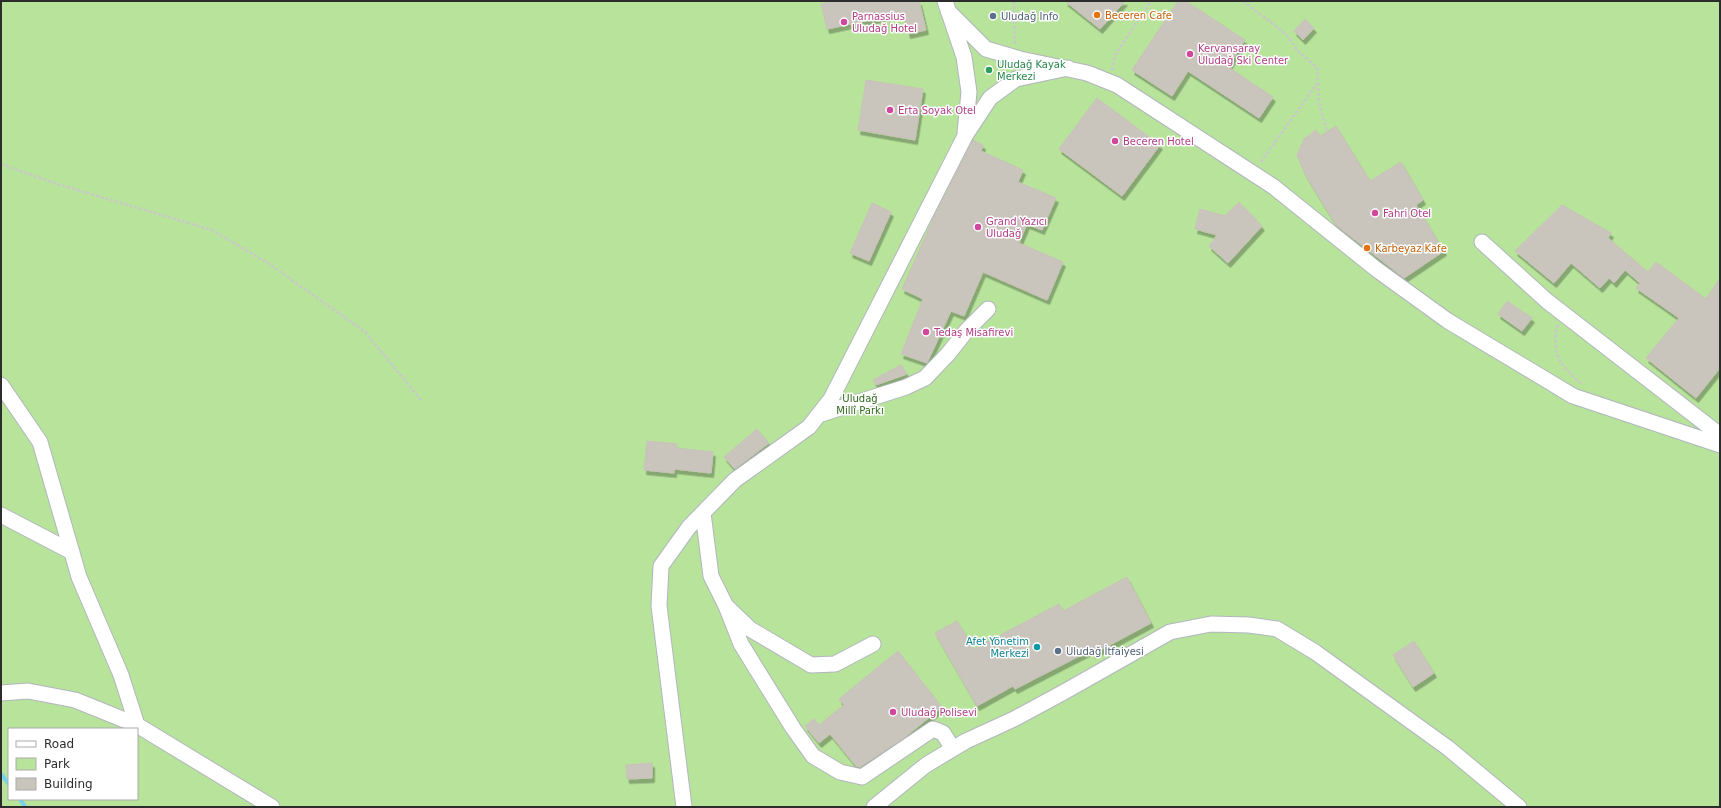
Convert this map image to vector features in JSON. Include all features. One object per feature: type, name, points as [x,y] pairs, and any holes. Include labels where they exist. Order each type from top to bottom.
[{"type":"street","points":[[946,6],[986,49],[1087,73],[1110,82],[1274,187],[1376,269],[1448,321],[1573,396],[1720,445]]},
{"type":"street","points":[[946,6],[964,57],[969,92],[965,136]]},
{"type":"street","points":[[684,807],[658,606],[662,566],[689,527],[735,480],[809,426],[832,399],[965,136],[990,98],[1016,79],[1068,68]]},
{"type":"street","points":[[1482,242],[1547,301],[1720,435]]},
{"type":"street","points":[[818,415],[906,387],[925,378],[948,354],[966,330],[988,309]]},
{"type":"street","points":[[1,385],[40,442],[79,577],[121,675],[136,725]]},
{"type":"street","points":[[703,513],[711,576],[726,606],[741,644],[793,728],[813,756],[840,772],[862,777],[933,729],[943,733],[953,749]]},
{"type":"street","points":[[1,515],[72,552]]},
{"type":"street","points":[[726,606],[750,629],[811,665],[835,664],[873,644]]},
{"type":"street","points":[[874,807],[926,765],[953,749],[1058,695],[1170,632],[1211,624],[1249,625],[1277,629],[1315,652],[1448,748],[1519,807]]},
{"type":"street","points":[[1,693],[28,691],[75,700],[136,725],[272,807]]},
{"type":"path","points":[[1014,1],[1015,57]]},
{"type":"path","points":[[1110,82],[1115,55],[1151,1]]},
{"type":"path","points":[[1243,1],[1286,34],[1298,50],[1317,68],[1319,102],[1327,132]]},
{"type":"path","points":[[1254,174],[1318,82]]},
{"type":"path","points":[[1,164],[57,184],[212,230],[271,265],[365,332],[422,400]]},
{"type":"path","points":[[1562,313],[1555,345],[1559,361],[1569,373],[1588,388]]},
{"type":"green space","name":"Uludağ Millî Parkı","points":[[1,1],[1720,1],[1720,807],[1,807]]},
{"type":"building","name":"Parnassius Uludağ Hotel","points":[[834,1],[919,1],[926,30],[908,34],[903,13],[827,29],[821,4]]},
{"type":"building","name":"Beceren Cafe","points":[[1065,1],[1125,1],[1100,29]]},
{"type":"building","name":"Kervansaray Uludağ Ski Center","points":[[1178,1],[1186,1],[1245,40],[1228,67],[1273,97],[1259,118],[1188,71],[1172,96],[1132,70]]},
{"type":"building","points":[[1305,19],[1314,28],[1303,40],[1294,31]]},
{"type":"building","name":"Erta Soyak Otel","points":[[866,80],[923,89],[915,140],[858,130]]},
{"type":"building","name":"Beceren Hotel","points":[[1097,98],[1160,145],[1122,196],[1059,149]]},
{"type":"building","name":"Fahri Otel","points":[[1336,126],[1370,181],[1401,162],[1423,200],[1416,205],[1444,251],[1404,278],[1336,225],[1305,174],[1297,155],[1304,139],[1316,130],[1320,136]]},
{"type":"building","name":"Grand Yazıcı Uludağ","points":[[973,140],[983,145],[981,151],[1023,170],[1018,182],[1056,198],[1042,230],[1027,224],[1019,243],[1063,262],[1047,300],[983,272],[964,316],[951,311],[927,363],[901,354],[923,299],[902,289],[935,215]]},
{"type":"building","points":[[1239,202],[1262,226],[1228,263],[1209,246],[1217,235],[1195,229],[1200,209],[1225,216]]},
{"type":"building","points":[[872,203],[891,212],[869,261],[850,253]]},
{"type":"building","points":[[1562,205],[1611,233],[1608,238],[1648,272],[1656,262],[1706,299],[1720,278],[1720,368],[1696,398],[1646,358],[1679,318],[1636,288],[1640,283],[1625,270],[1614,283],[1609,278],[1600,288],[1571,263],[1554,283],[1515,251]]},
{"type":"building","points":[[1507,301],[1532,318],[1522,331],[1498,314]]},
{"type":"building","points":[[901,365],[907,374],[876,385],[873,380]]},
{"type":"building","points":[[757,429],[769,443],[735,469],[724,457]]},
{"type":"building","points":[[647,441],[677,444],[676,448],[713,452],[711,473],[674,469],[674,473],[644,470]]},
{"type":"building","points":[[1127,577],[1151,623],[1093,654],[1091,650],[1015,689],[1013,686],[977,706],[935,633],[957,621],[974,649],[1059,604],[1063,611]]},
{"type":"building","points":[[1414,641],[1434,673],[1413,687],[1393,655]]},
{"type":"building","name":"Uludağ Polisevi","points":[[898,651],[942,707],[904,738],[860,767],[856,766],[830,734],[819,743],[805,726],[814,719],[819,725],[844,705],[839,699]]},
{"type":"building","points":[[652,763],[652,778],[627,779],[626,765]]},
{"type":"waterway","points":[[1,774],[8,783]]},
{"type":"waterway","points":[[21,800],[25,807]]},
{"type":"place","name":"Beceren Cafe","points":[[1097,15]]},
{"type":"place","name":"Uludağ Info","points":[[993,16]]},
{"type":"place","name":"Parnassius Uludağ Hotel","points":[[844,22]]},
{"type":"place","name":"Kervansaray Uludağ Ski Center","points":[[1190,54]]},
{"type":"place","name":"Uludağ Kayak Merkezi","points":[[989,70]]},
{"type":"place","name":"Erta Soyak Otel","points":[[890,110]]},
{"type":"place","name":"Beceren Hotel","points":[[1115,141]]},
{"type":"place","name":"Fahri Otel","points":[[1375,213]]},
{"type":"place","name":"Grand Yazıcı Uludağ","points":[[978,227]]},
{"type":"place","name":"Karbeyaz Kafe","points":[[1367,248]]},
{"type":"place","name":"Tedaş Misafirevi","points":[[926,332]]},
{"type":"place","name":"Afet Yönetim Merkezi","points":[[1037,647]]},
{"type":"place","name":"Uludağ İtfaiyesi","points":[[1058,651]]},
{"type":"place","name":"Uludağ Polisevi","points":[[893,712]]}]
